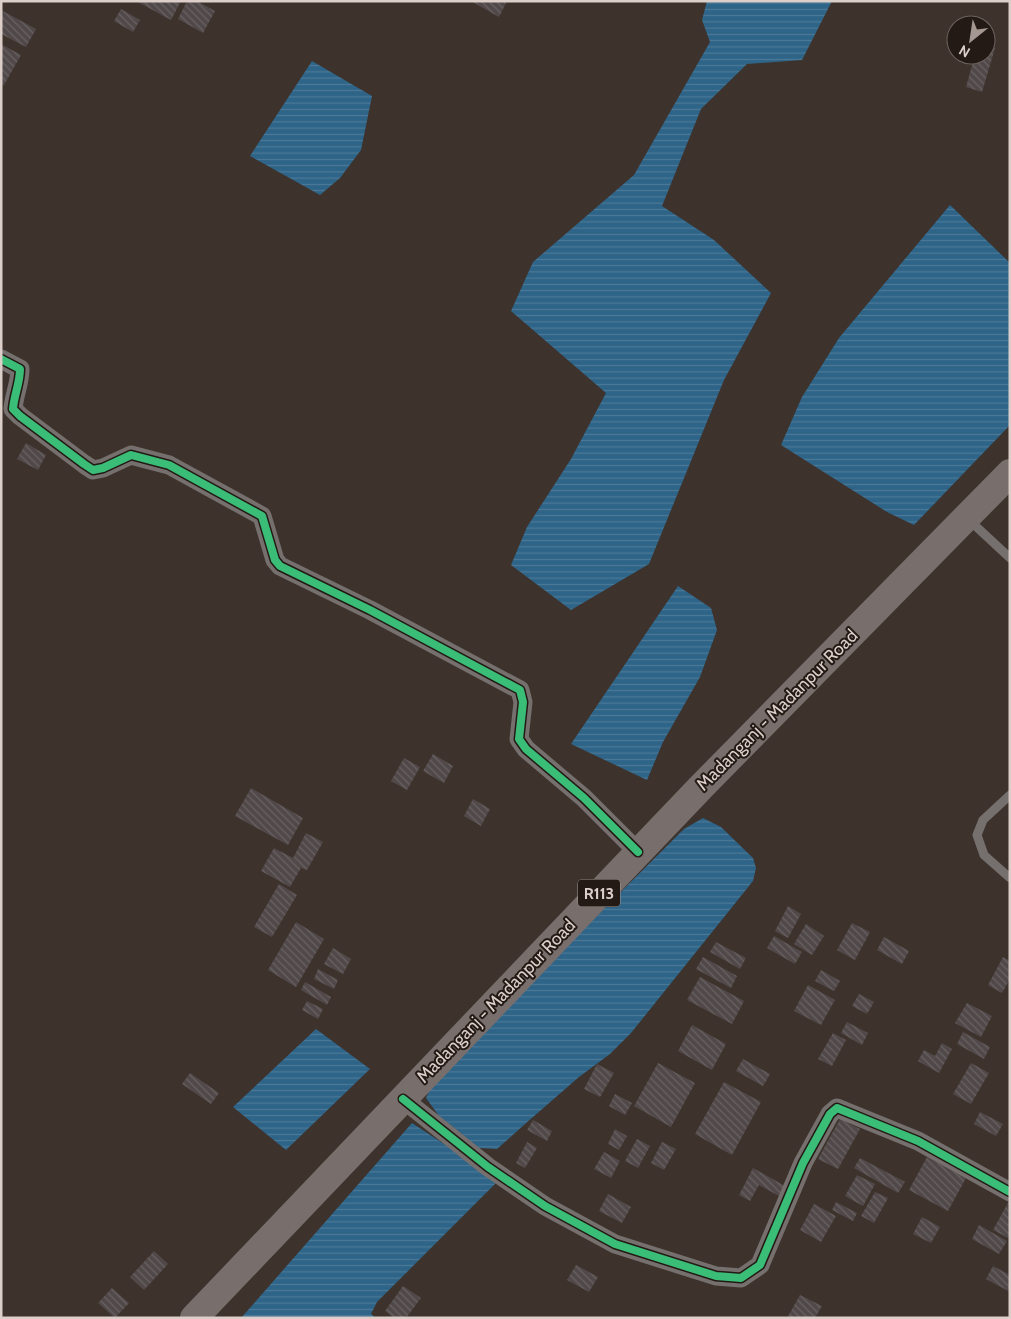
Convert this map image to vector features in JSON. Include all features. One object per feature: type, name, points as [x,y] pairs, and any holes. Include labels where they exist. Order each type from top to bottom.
[{"type":"main road","name":"Madanganj - Madanpur Road","points":[[194,1318],[638,852],[1010,473]]},
{"type":"street","points":[[1,359],[20,369],[20,378],[13,409],[93,470],[103,468],[131,455],[169,465],[262,516],[276,560],[280,566],[370,610],[520,690],[523,702],[519,739],[526,749],[584,798],[638,852]]},
{"type":"street","points":[[403,1099],[488,1167],[545,1206],[616,1244],[716,1276],[741,1278],[760,1265],[803,1164],[830,1114],[836,1108],[918,1142],[1010,1192]]},
{"type":"lane","points":[[966,517],[1010,558]]},
{"type":"lane","points":[[1010,795],[983,820],[977,835],[984,855],[1010,878]]},
{"type":"water","points":[[707,1],[832,1],[802,60],[747,64],[701,109],[662,206],[714,240],[771,293],[724,380],[649,564],[571,610],[511,565],[527,527],[571,459],[606,393],[511,311],[533,262],[634,175],[710,42],[702,20]]},
{"type":"water","points":[[312,61],[372,96],[361,150],[340,178],[320,195],[250,156]]},
{"type":"water","points":[[950,205],[1010,263],[1010,425],[914,525],[887,512],[781,445],[802,397],[839,338]]},
{"type":"water","points":[[678,586],[711,608],[717,630],[700,677],[663,742],[647,780],[571,744]]},
{"type":"water","points":[[703,818],[721,827],[753,858],[756,868],[753,881],[631,1033],[610,1054],[579,1077],[497,1149],[479,1148],[439,1116],[426,1098],[436,1076],[684,829]]},
{"type":"water","points":[[316,1029],[370,1069],[286,1150],[233,1107]]},
{"type":"water","points":[[412,1123],[499,1180],[377,1302],[371,1314],[376,1318],[241,1318]]},
{"type":"building","points":[[136,1],[181,1],[171,20]]},
{"type":"building","points":[[187,1],[197,1],[215,11],[203,33],[178,19]]},
{"type":"building","points":[[471,1],[507,1],[499,17]]},
{"type":"building","points":[[121,9],[140,20],[133,32],[114,21]]},
{"type":"building","points":[[1,10],[36,29],[26,47],[1,34]]},
{"type":"building","points":[[1,44],[21,55],[4,85],[1,84]]},
{"type":"building","points":[[972,65],[990,65],[982,92],[966,87]]},
{"type":"building","points":[[26,443],[46,455],[38,470],[17,459]]},
{"type":"building","points":[[433,754],[453,766],[444,783],[423,771]]},
{"type":"building","points":[[404,758],[420,767],[407,790],[391,781]]},
{"type":"building","points":[[251,788],[303,818],[288,845],[235,816]]},
{"type":"building","points":[[473,799],[490,809],[481,826],[464,816]]},
{"type":"building","points":[[306,833],[323,842],[307,870],[301,868],[290,887],[261,871],[274,848],[293,858]]},
{"type":"building","points":[[279,884],[297,895],[272,937],[254,927]]},
{"type":"building","points":[[788,906],[801,914],[788,938],[775,931]]},
{"type":"building","points":[[296,922],[324,939],[296,987],[268,970]]},
{"type":"building","points":[[852,923],[870,932],[855,960],[837,950]]},
{"type":"building","points":[[806,924],[824,936],[812,955],[794,944]]},
{"type":"building","points":[[774,936],[802,952],[795,964],[767,948]]},
{"type":"building","points":[[884,937],[909,951],[902,964],[877,950]]},
{"type":"building","points":[[716,942],[746,958],[740,969],[710,952]]},
{"type":"building","points":[[333,948],[351,959],[343,974],[324,964]]},
{"type":"building","points":[[703,957],[737,976],[731,988],[696,969]]},
{"type":"building","points":[[1003,957],[1010,961],[1010,979],[1002,993],[988,985]]},
{"type":"building","points":[[318,969],[338,980],[334,989],[314,979]]},
{"type":"building","points":[[821,970],[840,981],[834,991],[815,981]]},
{"type":"building","points":[[700,977],[744,1001],[732,1024],[687,1000]]},
{"type":"building","points":[[305,982],[331,997],[327,1005],[301,990]]},
{"type":"building","points":[[808,985],[835,1000],[821,1025],[794,1011]]},
{"type":"building","points":[[859,994],[874,1002],[867,1014],[852,1006]]},
{"type":"building","points":[[307,1001],[323,1009],[318,1019],[302,1010]]},
{"type":"building","points":[[967,1003],[992,1016],[981,1037],[955,1023]]},
{"type":"building","points":[[847,1022],[868,1033],[862,1045],[841,1033]]},
{"type":"building","points":[[692,1025],[726,1044],[712,1070],[678,1051]]},
{"type":"building","points":[[963,1032],[990,1047],[984,1059],[957,1044]]},
{"type":"building","points":[[833,1033],[846,1040],[832,1066],[818,1059]]},
{"type":"building","points":[[942,1043],[952,1049],[939,1073],[918,1061],[924,1050],[935,1056]]},
{"type":"building","points":[[743,1059],[770,1074],[763,1086],[736,1071]]},
{"type":"building","points":[[658,1063],[695,1083],[671,1127],[634,1106]]},
{"type":"building","points":[[971,1063],[989,1073],[971,1104],[953,1094]]},
{"type":"building","points":[[597,1064],[614,1073],[600,1097],[584,1089]]},
{"type":"building","points":[[190,1073],[219,1093],[211,1104],[182,1084]]},
{"type":"building","points":[[724,1082],[761,1102],[732,1155],[695,1134]]},
{"type":"building","points":[[615,1094],[632,1103],[625,1115],[609,1106]]},
{"type":"building","points":[[980,1112],[1003,1124],[996,1136],[974,1124]]},
{"type":"building","points":[[840,1119],[860,1129],[838,1169],[818,1159]]},
{"type":"building","points":[[533,1120],[552,1131],[547,1141],[527,1130]]},
{"type":"building","points":[[615,1129],[627,1136],[619,1150],[608,1144]]},
{"type":"building","points":[[637,1139],[650,1146],[638,1168],[625,1161]]},
{"type":"building","points":[[527,1142],[537,1148],[525,1168],[516,1163]]},
{"type":"building","points":[[662,1142],[676,1149],[664,1170],[651,1163]]},
{"type":"building","points":[[604,1152],[620,1161],[611,1178],[594,1169]]},
{"type":"building","points":[[927,1157],[966,1178],[948,1211],[909,1190]]},
{"type":"building","points":[[860,1158],[905,1182],[898,1193],[854,1168]]},
{"type":"building","points":[[753,1168],[785,1186],[779,1196],[759,1185],[750,1201],[739,1195]]},
{"type":"building","points":[[857,1175],[875,1184],[863,1206],[845,1196]]},
{"type":"building","points":[[875,1192],[888,1198],[874,1223],[861,1216]]},
{"type":"building","points":[[608,1194],[631,1207],[622,1223],[599,1211]]},
{"type":"building","points":[[1010,1199],[1010,1235],[1008,1238],[993,1230]]},
{"type":"building","points":[[836,1202],[857,1213],[853,1221],[832,1210]]},
{"type":"building","points":[[814,1204],[836,1216],[821,1242],[800,1230]]},
{"type":"building","points":[[922,1217],[940,1227],[931,1243],[913,1234]]},
{"type":"building","points":[[979,1225],[1007,1241],[999,1254],[972,1239]]},
{"type":"building","points":[[154,1251],[168,1264],[144,1290],[130,1277]]},
{"type":"building","points":[[576,1265],[598,1277],[589,1292],[567,1280]]},
{"type":"building","points":[[993,1266],[1010,1275],[1010,1292],[986,1279]]},
{"type":"building","points":[[403,1286],[421,1298],[406,1318],[394,1318],[385,1311]]},
{"type":"building","points":[[112,1288],[129,1303],[115,1318],[98,1303]]},
{"type":"building","points":[[800,1295],[822,1306],[815,1318],[787,1318]]},
{"type":"cycle path","points":[[1,359],[20,369],[13,409],[93,470],[103,468],[131,455],[169,465],[262,516],[275,560],[280,566],[370,610],[520,690],[523,702],[519,739],[526,749],[584,798],[638,852]]},
{"type":"cycle path","points":[[403,1099],[488,1167],[545,1206],[615,1244],[716,1276],[741,1278],[760,1265],[803,1163],[830,1114],[837,1108],[918,1141],[1010,1192]]}]
